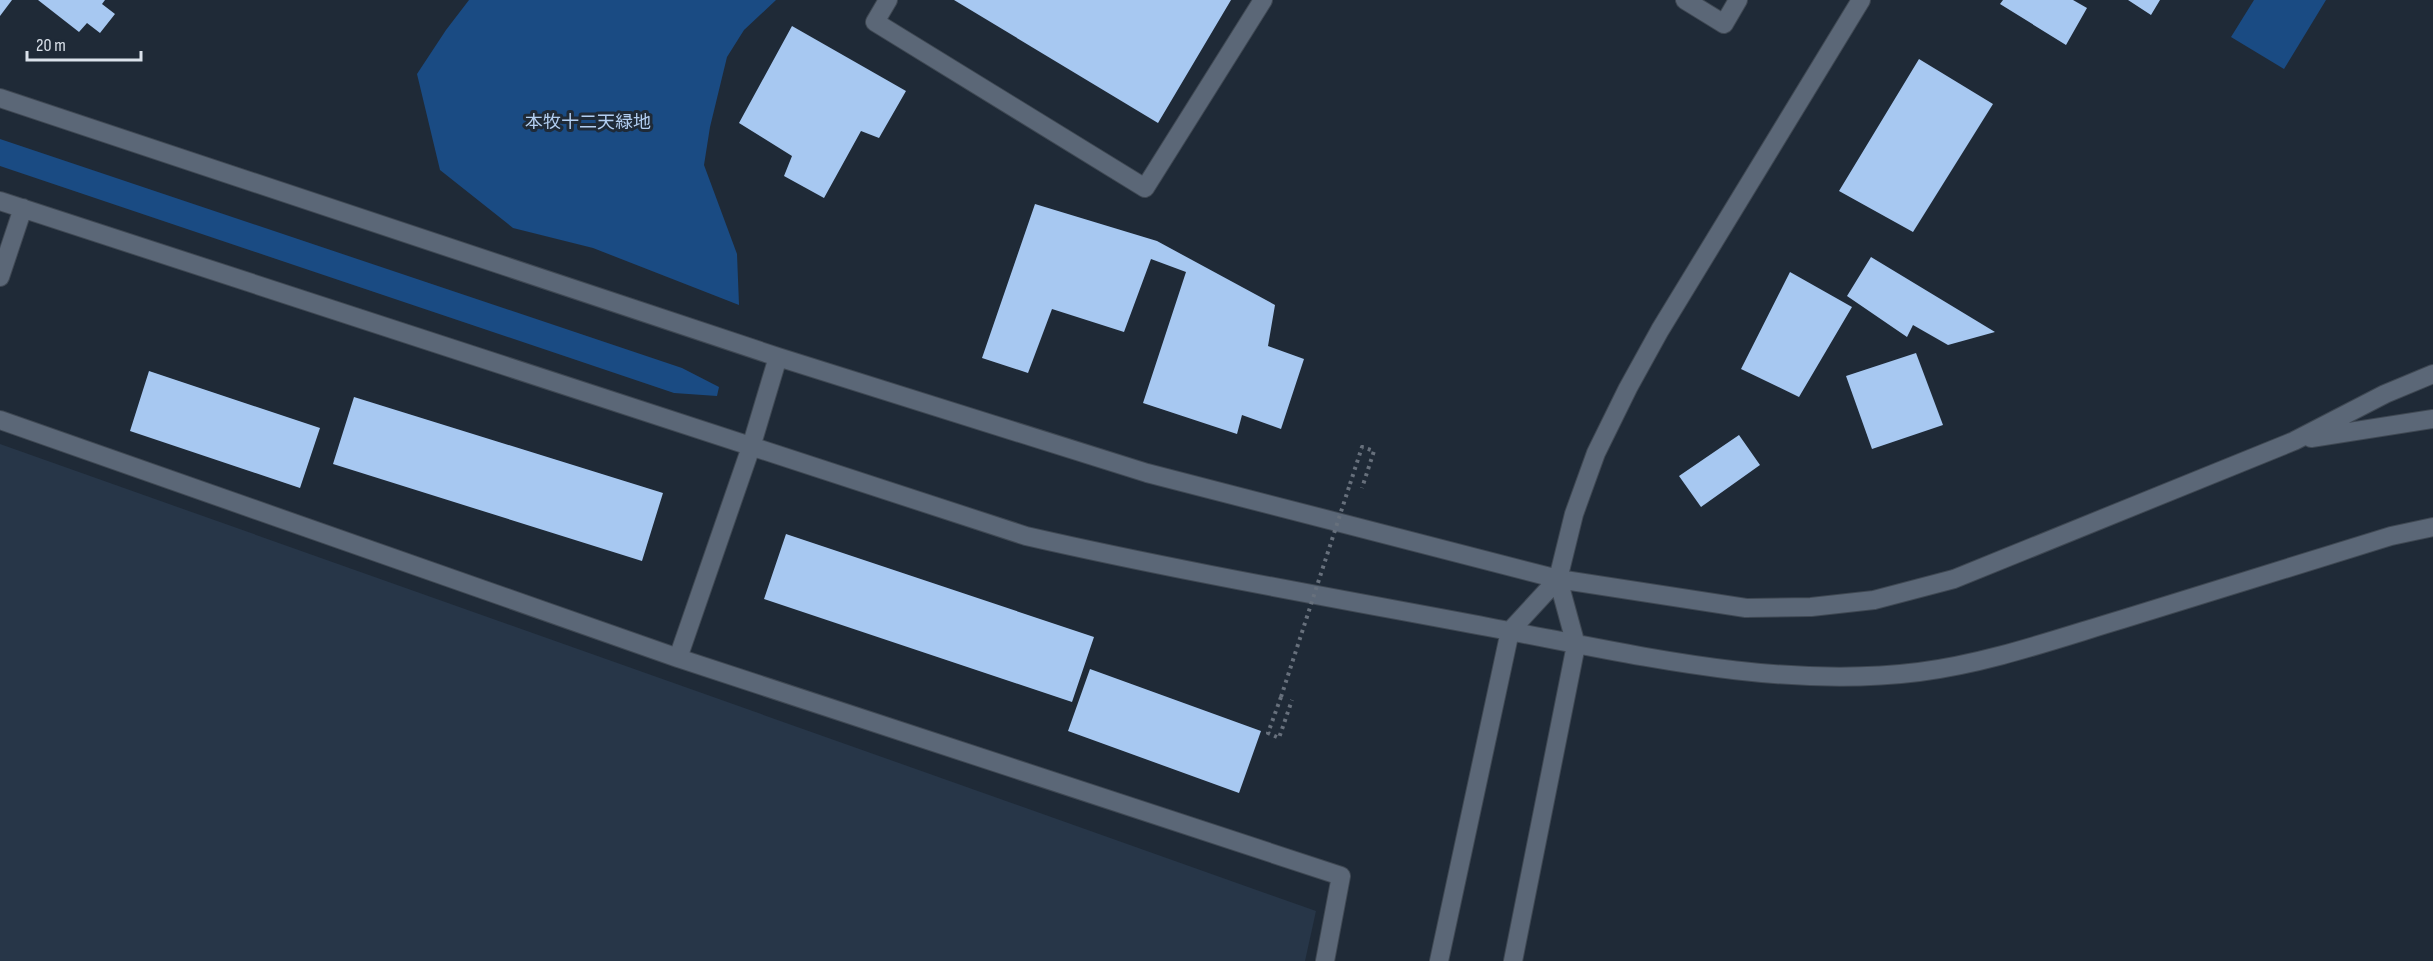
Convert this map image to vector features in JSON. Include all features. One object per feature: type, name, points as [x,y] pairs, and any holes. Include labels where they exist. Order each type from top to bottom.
[{"type":"street","points":[[888,0],[875,22],[1145,188],[1263,0]]},
{"type":"street","points":[[1686,0],[1724,24],[1738,0]]},
{"type":"street","points":[[1439,961],[1510,631],[1558,579],[1574,514],[1596,453],[1628,388],[1666,320],[1861,0]]},
{"type":"street","points":[[0,98],[778,357],[1147,473],[1558,579],[1746,608],[1811,607],[1874,600],[1954,579],[2294,441],[2385,394],[2433,374]]},
{"type":"street","points":[[0,201],[1026,536],[1178,570],[1576,645],[1738,669],[1838,677],[1920,671],[1960,665],[2009,653],[2391,536],[2433,527]]},
{"type":"street","points":[[0,277],[23,208]]},
{"type":"street","points":[[678,658],[751,447],[778,357]]},
{"type":"street","points":[[2294,441],[2433,419]]},
{"type":"street","points":[[0,420],[678,658],[1341,876],[1325,961]]},
{"type":"street","points":[[1513,961],[1576,645],[1558,579]]},
{"type":"path","points":[[1292,700],[1279,738],[1269,734],[1362,447],[1374,451],[1362,488]]},
{"type":"shaded area","points":[[0,444],[1316,911],[1305,961],[0,961]]},
{"type":"green space","name":"本牧十二天緑地","points":[[469,0],[776,0],[744,30],[727,57],[710,127],[704,165],[737,254],[739,305],[593,248],[513,228],[440,170],[417,74]]},
{"type":"green space","points":[[2254,0],[2326,0],[2284,69],[2231,37]]},
{"type":"green space","points":[[0,139],[682,368],[719,387],[717,396],[674,393],[0,166]]},
{"type":"building","points":[[0,0],[12,0],[0,16]]},
{"type":"building","points":[[38,0],[105,0],[102,4],[115,14],[100,33],[87,23],[79,32]]},
{"type":"building","points":[[954,0],[1231,0],[1158,123]]},
{"type":"building","points":[[2003,0],[2073,0],[2087,8],[2066,45],[2000,4]]},
{"type":"building","points":[[2128,0],[2160,0],[2151,15]]},
{"type":"building","points":[[792,26],[906,91],[879,138],[861,131],[824,198],[784,176],[792,156],[739,123]]},
{"type":"building","points":[[1919,59],[1993,104],[1913,232],[1839,191]]},
{"type":"building","points":[[1035,204],[1157,241],[1275,305],[1268,346],[1304,359],[1281,429],[1242,415],[1237,434],[1143,403],[1186,272],[1151,259],[1124,332],[1052,309],[1028,373],[982,358]]},
{"type":"building","points":[[1871,257],[1995,332],[1948,345],[1913,325],[1907,337],[1847,296]]},
{"type":"building","points":[[1790,272],[1852,307],[1799,397],[1741,369]]},
{"type":"building","points":[[1916,353],[1943,425],[1872,449],[1846,376]]},
{"type":"building","points":[[149,371],[320,428],[300,488],[130,431]]},
{"type":"building","points":[[354,397],[663,493],[642,561],[333,464]]},
{"type":"building","points":[[1739,435],[1760,465],[1701,507],[1679,476]]},
{"type":"building","points":[[786,534],[1094,637],[1072,702],[764,599]]},
{"type":"building","points":[[1090,669],[1261,731],[1239,793],[1068,731]]}]
